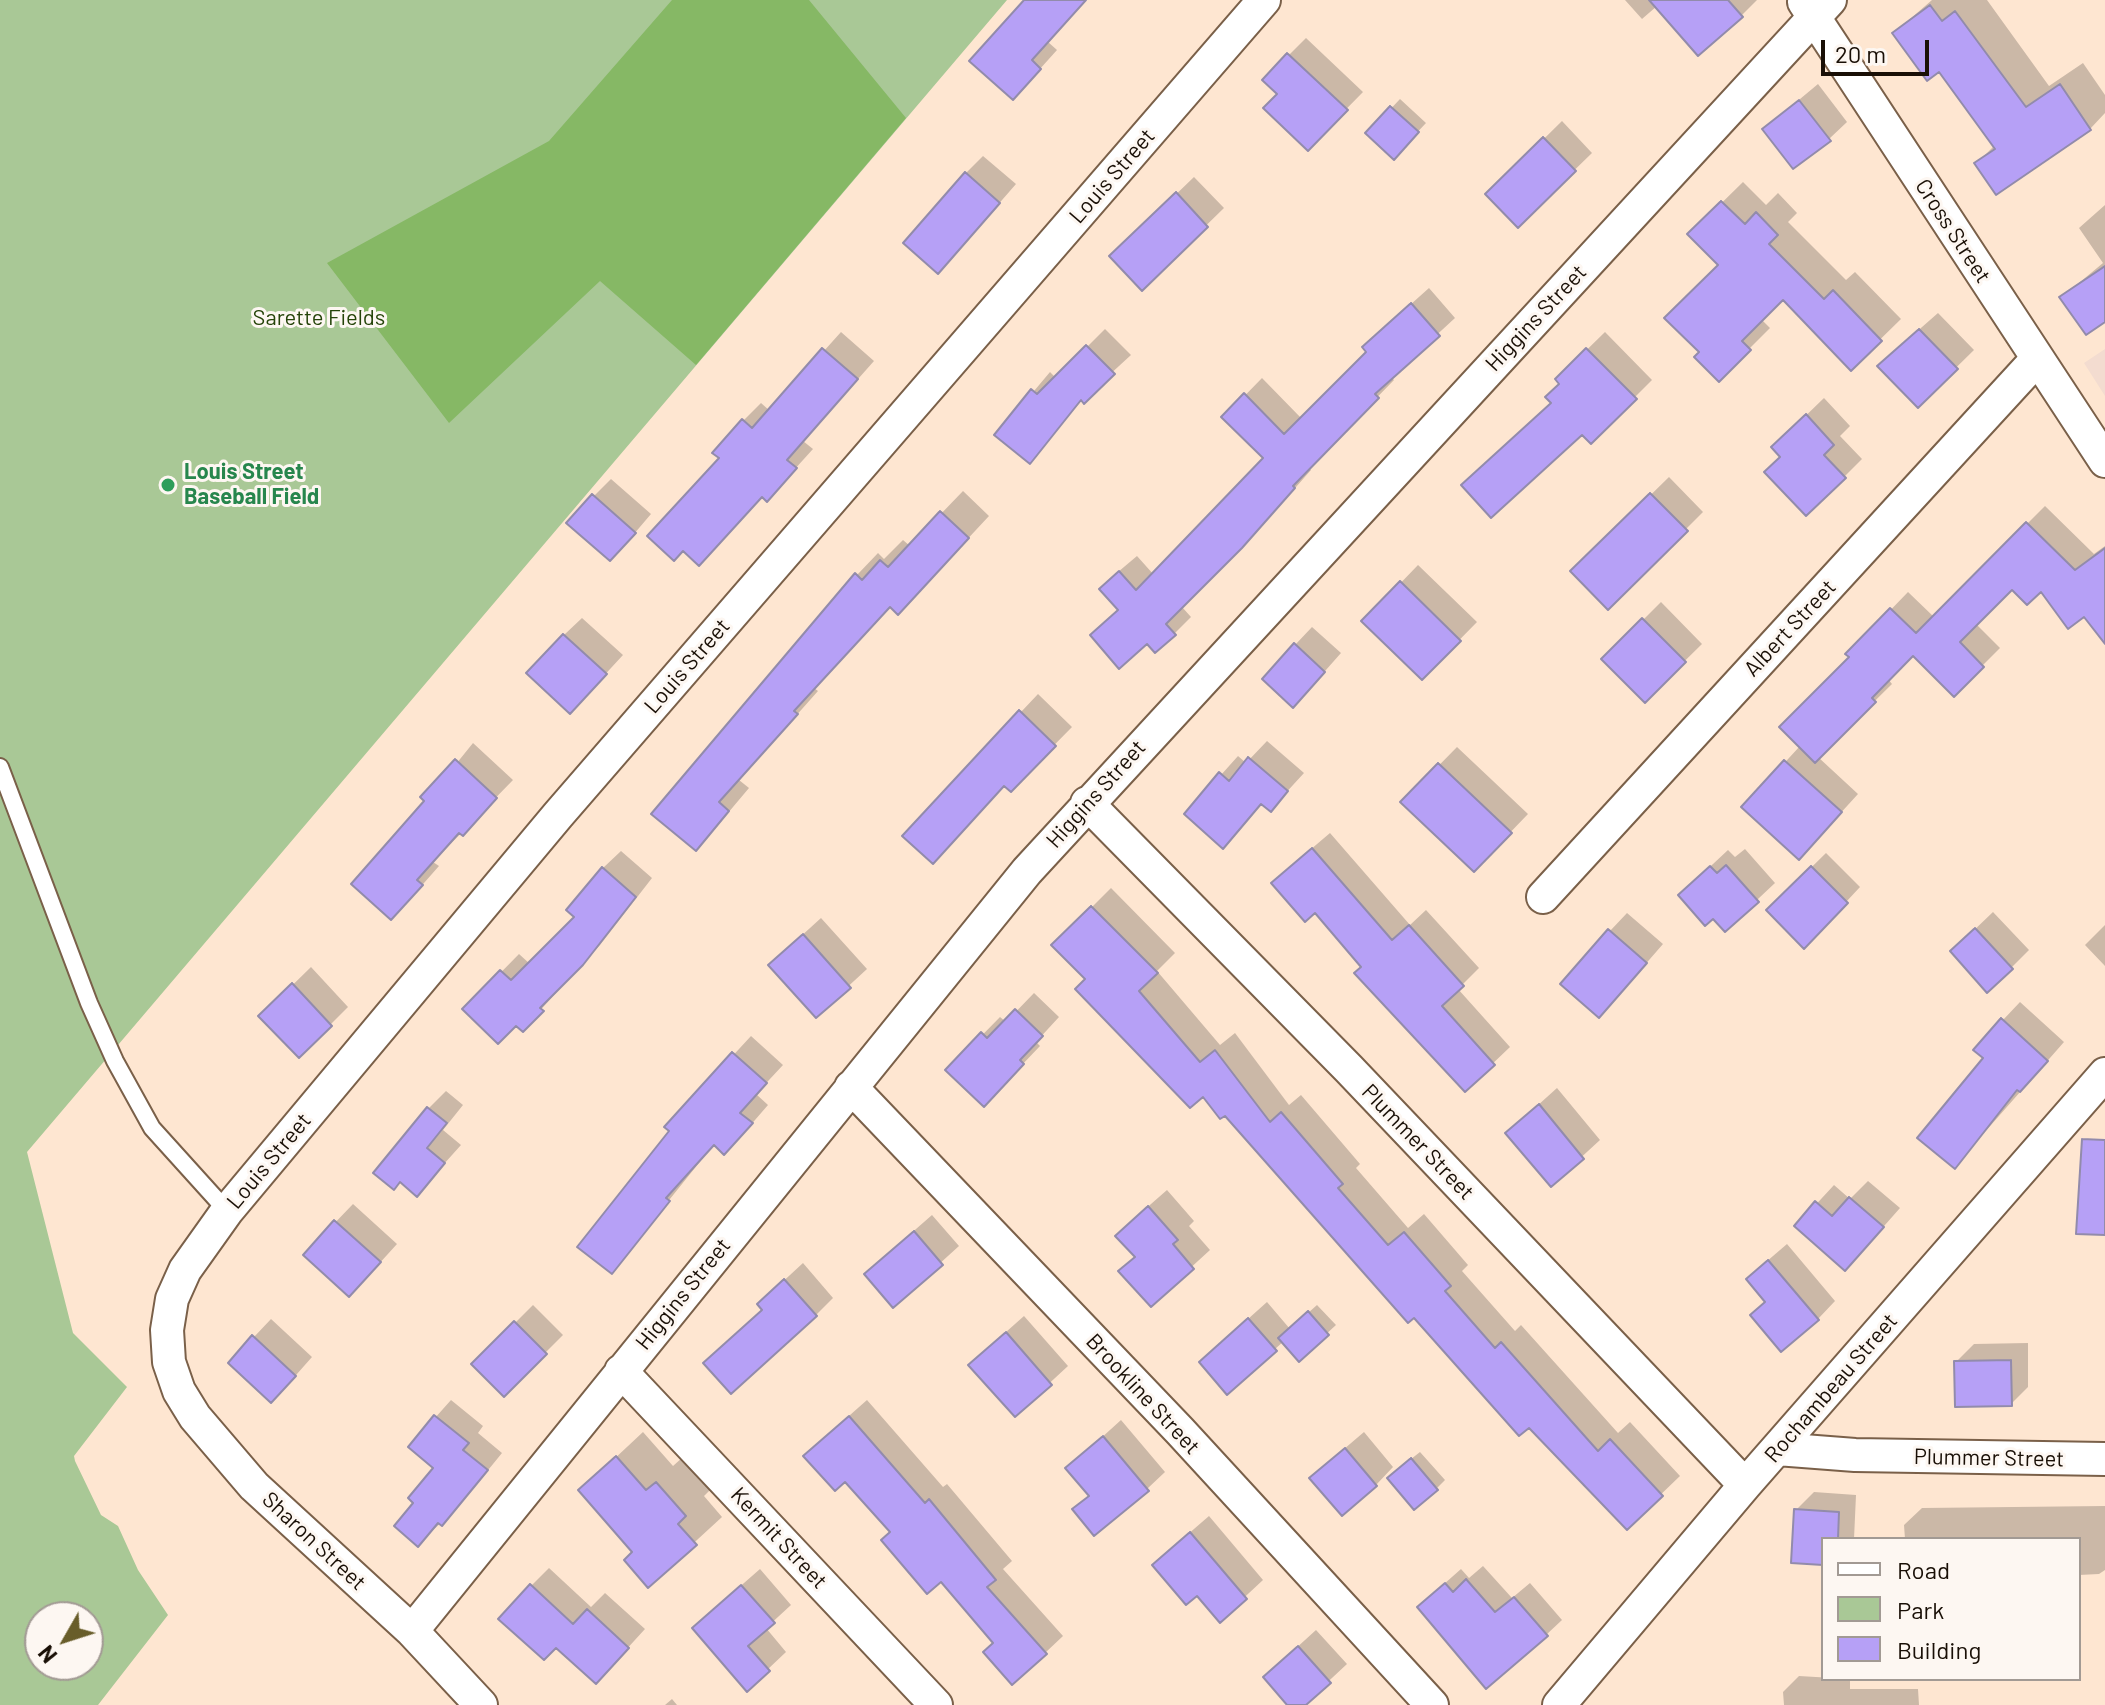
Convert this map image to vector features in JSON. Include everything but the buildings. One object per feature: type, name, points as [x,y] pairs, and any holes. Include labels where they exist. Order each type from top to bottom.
[{"type":"street","name":"Louis Street","points":[[169,1362],[167,1330],[172,1299],[185,1270],[227,1211],[558,815],[1264,0]]},
{"type":"street","name":"Cross Street","points":[[1816,6],[2037,359],[2105,461]]},
{"type":"street","name":"Higgins Street","points":[[412,1631],[851,1087],[1087,803],[1816,6]]},
{"type":"street","name":"Albert Street","points":[[1543,897],[2037,359]]},
{"type":"street","name":"Plummer Street","points":[[1087,803],[1349,1069],[1745,1485]]},
{"type":"street","name":"Rochambeau Street","points":[[1559,1705],[1745,1485],[2105,1074]]},
{"type":"street","name":"Brookline Street","points":[[851,1087],[1180,1431],[1432,1705]]},
{"type":"street","name":"Sharon Street","points":[[169,1362],[179,1391],[214,1443],[254,1486],[412,1631],[481,1705]]},
{"type":"street","name":"Kermit Street","points":[[621,1371],[936,1705]]},
{"type":"street","name":"Plummer Street","points":[[1777,1449],[1855,1455],[2105,1459]]},
{"type":"lane","points":[[0,767],[89,1003],[115,1061],[152,1128],[227,1211]]},
{"type":"shaded area","points":[[2105,349],[2105,396],[2084,363]]},
{"type":"green space","name":"Sarette Fields","points":[[0,0],[1007,0],[27,1152],[73,1333],[127,1387],[74,1456],[75,1461],[101,1515],[118,1526],[138,1570],[168,1615],[98,1705],[0,1705]]},
{"type":"green space","points":[[672,0],[809,0],[906,118],[696,365],[600,281],[449,423],[327,263],[549,141]]},
{"type":"place","name":"Louis Street Baseball Field","points":[[168,485]]}]
